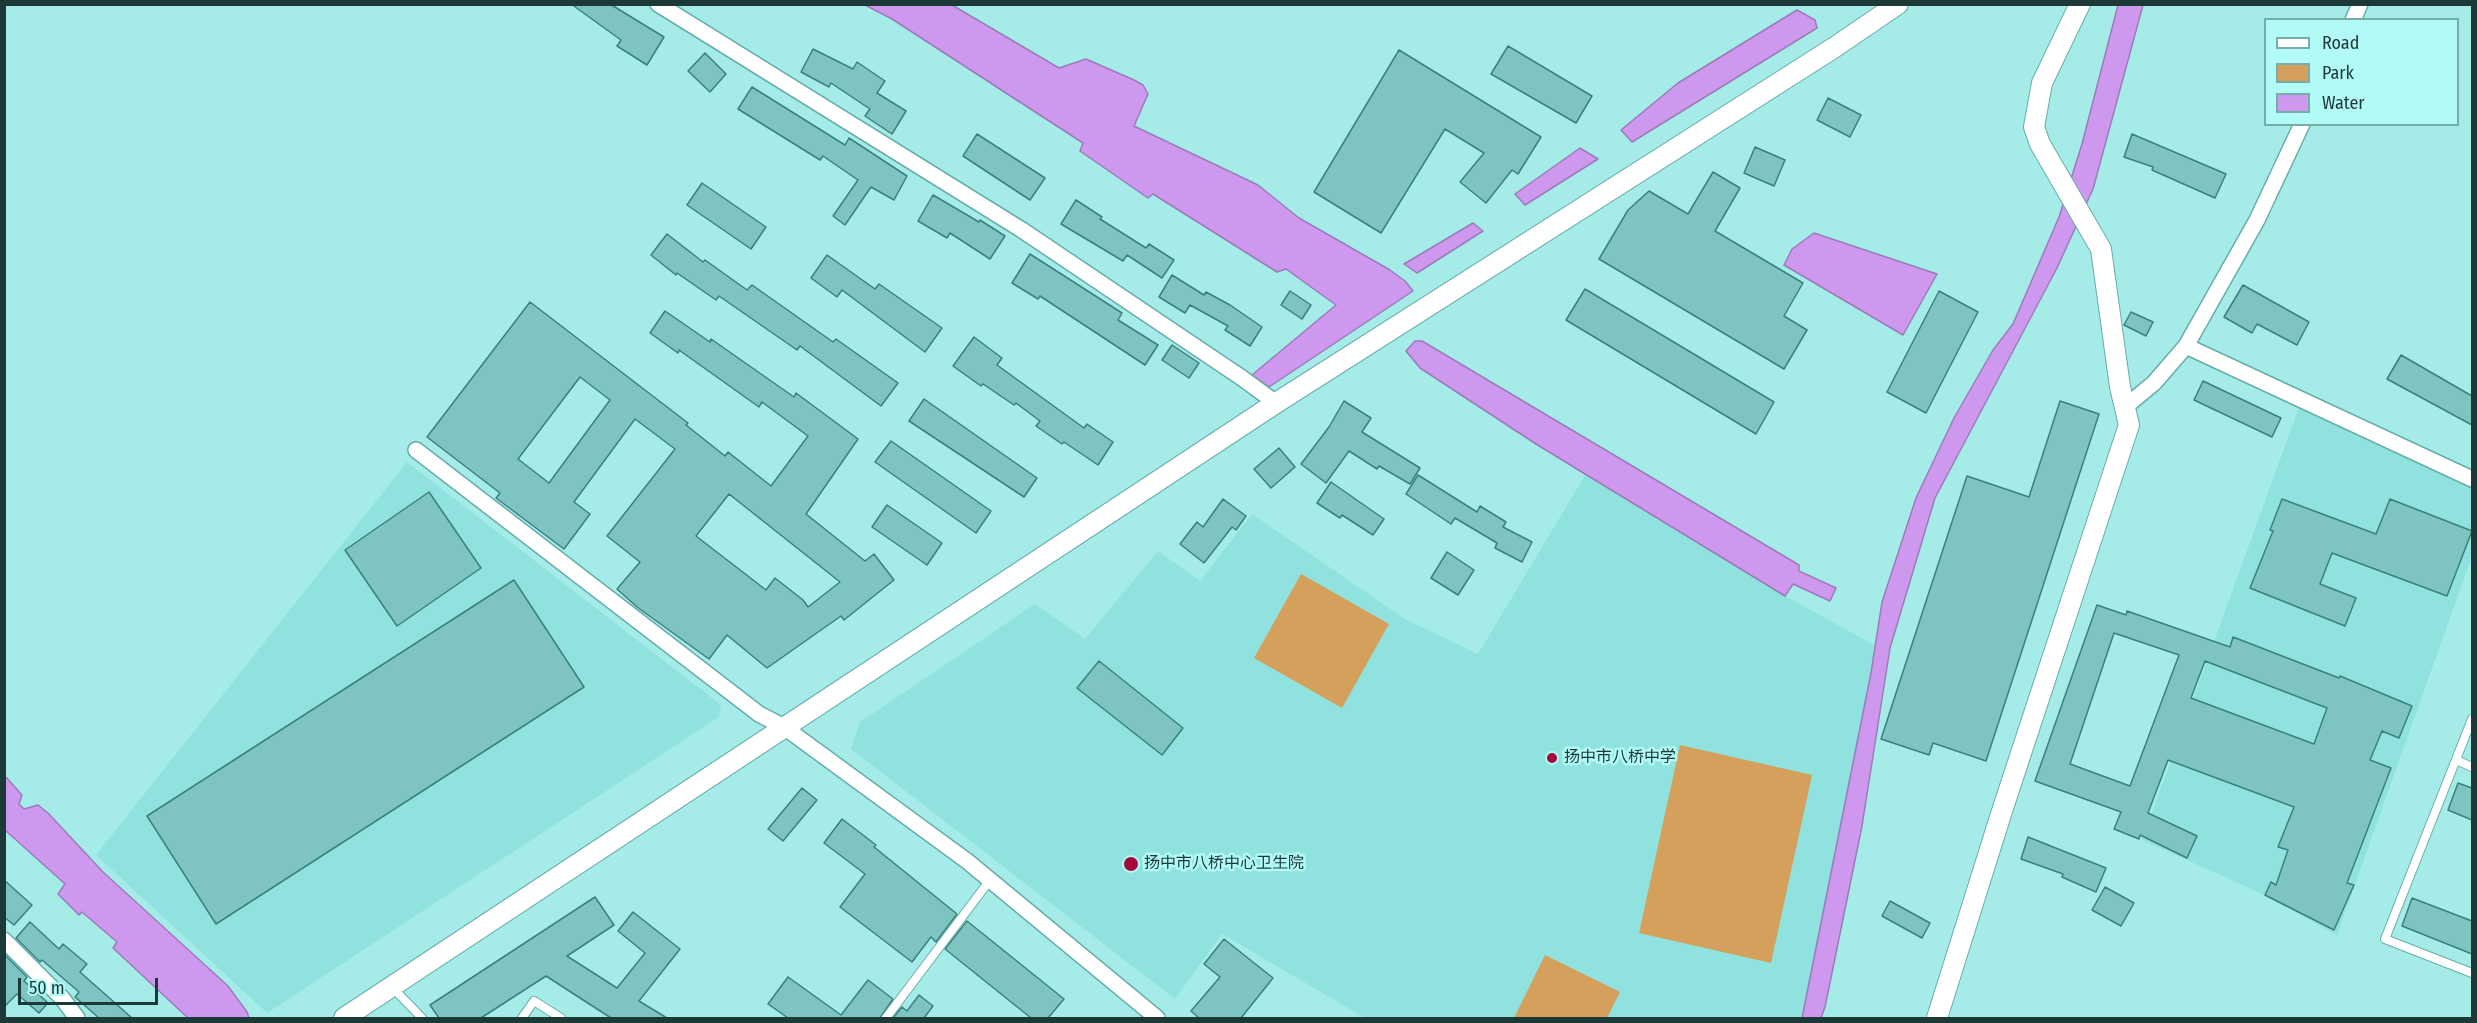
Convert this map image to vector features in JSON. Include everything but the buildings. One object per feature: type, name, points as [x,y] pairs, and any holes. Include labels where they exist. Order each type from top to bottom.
[{"type":"street","points":[[658,4],[1022,230],[1242,378],[1276,404]]},
{"type":"street","points":[[344,1018],[1276,404],[1835,47],[1898,4]]},
{"type":"street","points":[[1937,1018],[2002,811],[2129,425],[2101,249],[2040,144],[2034,127],[2042,83],[2080,4]]},
{"type":"street","points":[[2354,18],[2360,4]]},
{"type":"street","points":[[2125,407],[2154,383],[2186,346],[2257,220],[2301,126]]},
{"type":"street","points":[[2186,346],[2472,479]]},
{"type":"street","points":[[416,450],[759,714],[784,727],[990,880],[1157,1018]]},
{"type":"street","points":[[4,940],[62,998],[77,1018]]},
{"type":"lane","points":[[2472,719],[2385,939],[2472,973]]},
{"type":"lane","points":[[2456,760],[2472,767]]},
{"type":"lane","points":[[886,1018],[990,880]]},
{"type":"lane","points":[[392,987],[422,1018]]},
{"type":"lane","points":[[522,1018],[534,1001],[561,1018]]},
{"type":"shaded area","points":[[2307,405],[2472,485],[2472,556],[2337,935],[2256,891],[2142,840],[2298,410]]},
{"type":"shaded area","points":[[407,462],[721,705],[719,717],[267,1013],[96,855]]},
{"type":"shaded area","name":"扬中市八桥中学","points":[[1586,474],[1785,596],[1876,646],[1802,1018],[1365,1018],[1222,934],[1175,999],[851,749],[860,722],[1035,604],[1085,639],[1158,551],[1200,581],[1252,514],[1405,619],[1478,654]]},
{"type":"green space","points":[[1301,574],[1389,624],[1342,708],[1254,658]]},
{"type":"green space","points":[[1680,745],[1812,775],[1771,963],[1639,933]]},
{"type":"green space","points":[[1545,955],[1620,992],[1607,1018],[1514,1018]]},
{"type":"water","points":[[865,5],[952,5],[1059,68],[1086,59],[1134,80],[1143,85],[1148,94],[1134,126],[1258,185],[1299,218],[1390,270],[1405,281],[1413,291],[1269,387],[1252,375],[1336,305],[1286,269],[1277,272],[1153,194],[1148,198],[1080,151],[1083,143],[892,19]]},
{"type":"water","points":[[2118,5],[2143,5],[2093,189],[2057,268],[1935,498],[1890,648],[1862,826],[1825,1007],[1821,1018],[1802,1018],[1871,673],[1882,602],[1916,498],[1954,418],[1993,350],[2013,324],[2059,217],[2082,144]]},
{"type":"water","points":[[1797,10],[1815,20],[1817,28],[1632,142],[1621,130],[1678,83]]},
{"type":"water","points":[[1580,148],[1598,159],[1525,205],[1515,194]]},
{"type":"water","points":[[1473,223],[1483,231],[1417,273],[1404,264]]},
{"type":"water","points":[[1814,233],[1937,274],[1903,335],[1784,265],[1792,249]]},
{"type":"water","points":[[1415,341],[1422,341],[1799,565],[1799,571],[1836,588],[1830,601],[1793,584],[1785,596],[1536,444],[1420,368],[1406,351]]},
{"type":"water","points":[[5,776],[22,795],[19,804],[24,809],[38,805],[48,813],[103,872],[228,986],[249,1018],[188,1018],[113,948],[117,942],[82,912],[79,915],[58,894],[65,884],[5,830]]},
{"type":"place","name":"扬中市八桥中学","points":[[1552,758]]},
{"type":"place","name":"扬中市八桥中心卫生院","points":[[1131,864]]}]
